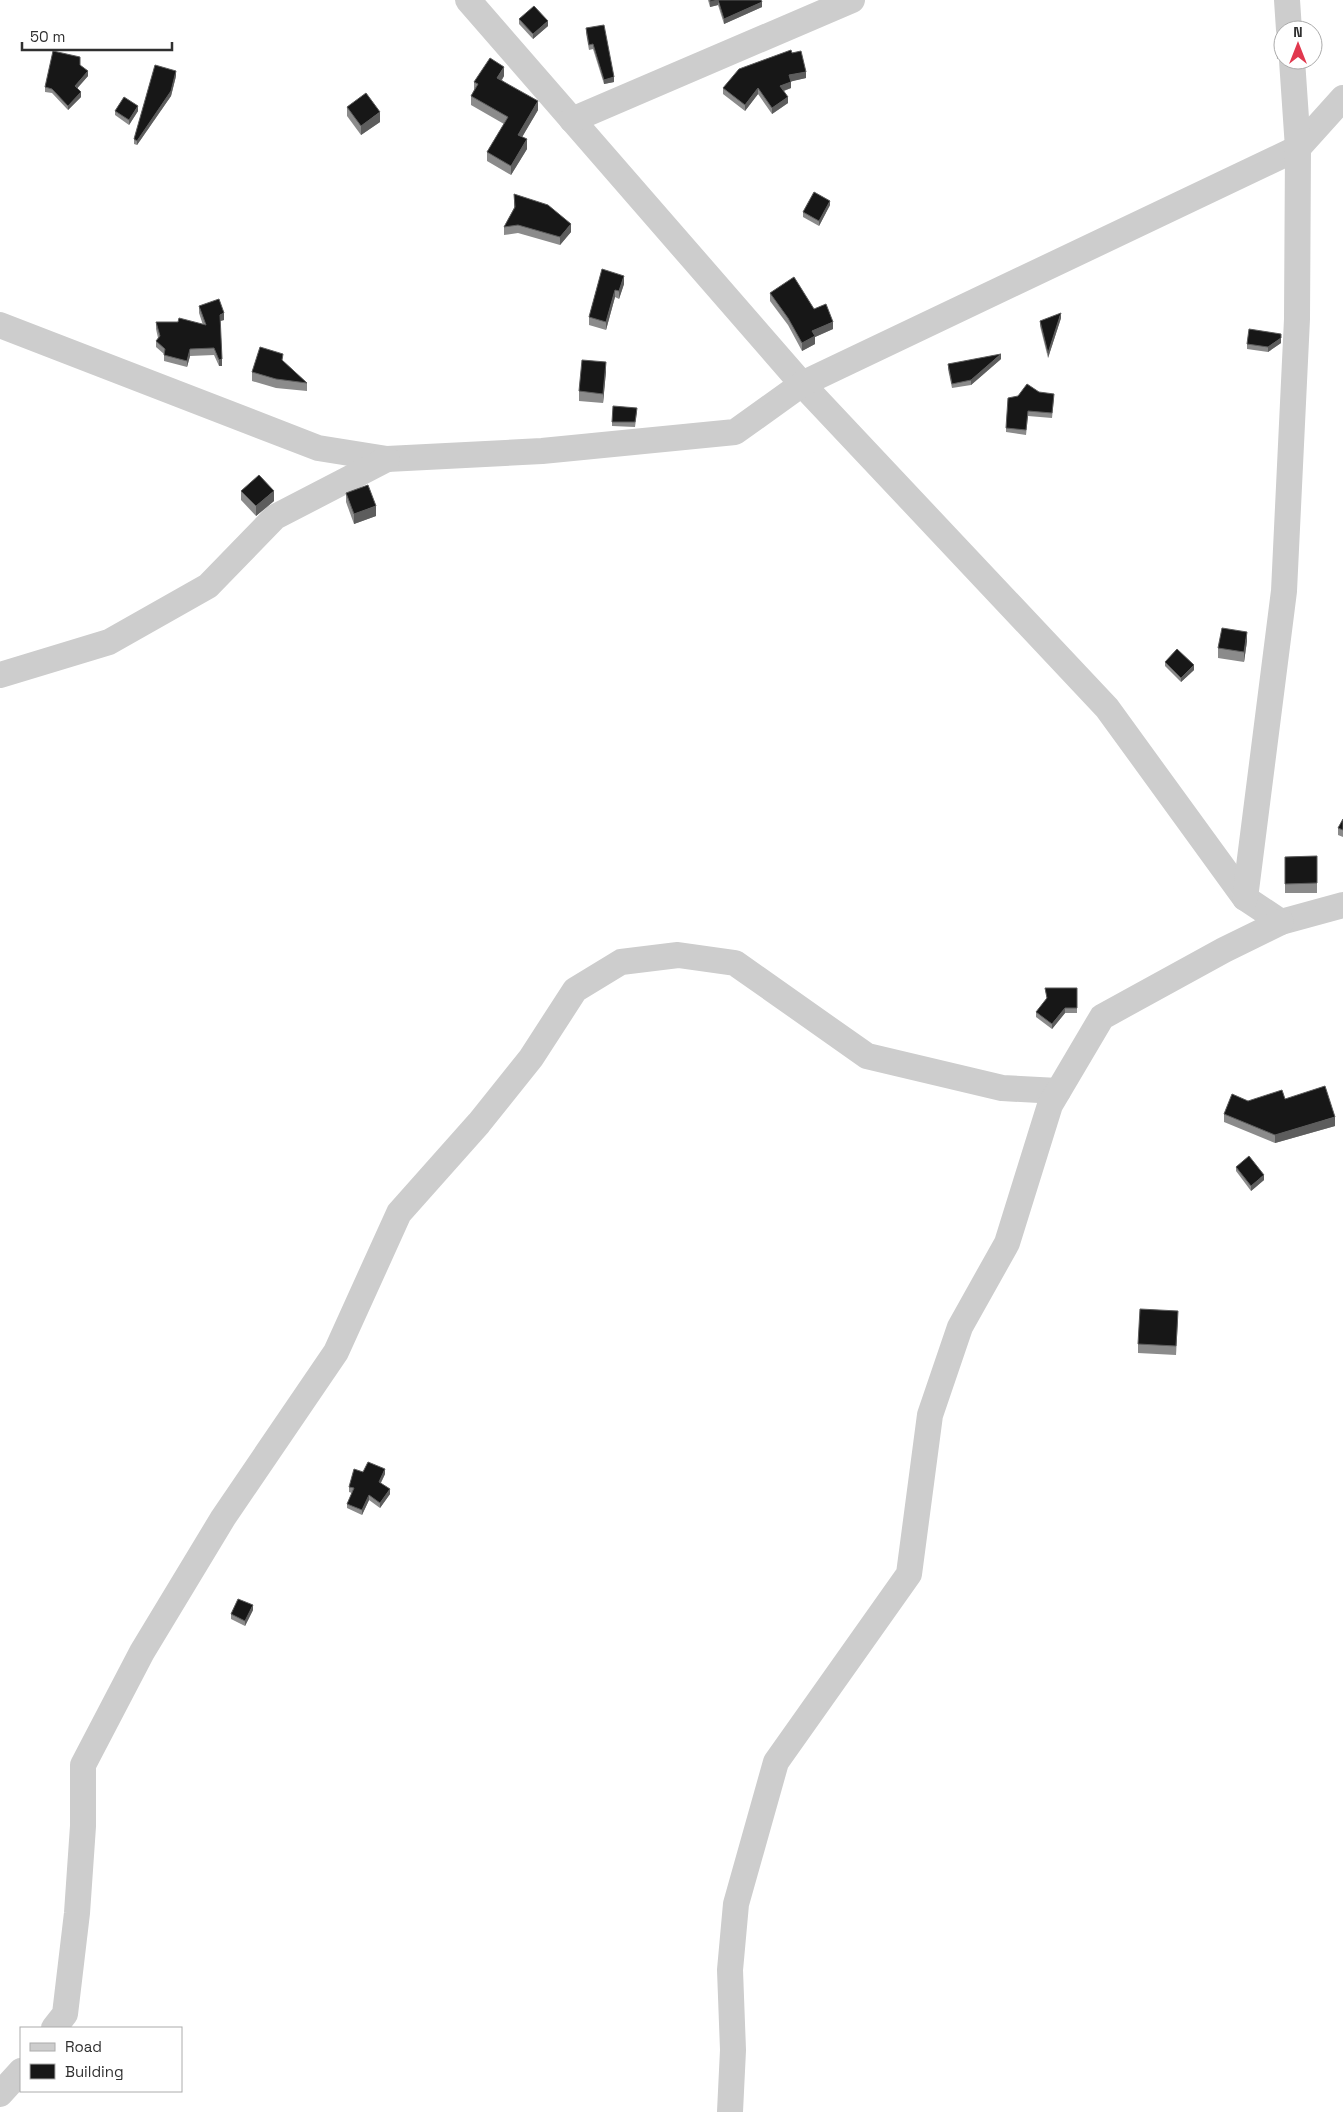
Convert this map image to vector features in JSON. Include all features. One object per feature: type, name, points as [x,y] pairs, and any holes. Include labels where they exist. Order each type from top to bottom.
[{"type":"street","points":[[468,0],[802,384],[1107,708],[1245,898],[1280,922]]},
{"type":"street","points":[[572,120],[852,0]]},
{"type":"street","points":[[1287,0],[1289,20]]},
{"type":"street","points":[[1245,898],[1284,591],[1297,319],[1298,148],[1293,70]]},
{"type":"street","points":[[0,325],[318,448],[387,458],[542,450],[734,432],[802,384],[1298,148],[1343,98]]},
{"type":"street","points":[[0,675],[109,642],[208,586],[275,517],[387,458]]},
{"type":"street","points":[[730,2112],[733,2050],[730,1970],[736,1904],[776,1762],[909,1574],[930,1415],[960,1327],[1007,1242],[1050,1105],[1102,1017],[1224,950],[1280,922],[1343,906]]},
{"type":"street","points":[[55,2027],[65,2014],[77,1913],[83,1826],[83,1765],[142,1652],[223,1518],[336,1352],[399,1213],[479,1123],[531,1058],[575,990],[621,962],[678,955],[735,963],[867,1056],[1002,1088],[1058,1091]]},
{"type":"street","points":[[0,2094],[20,2072]]},
{"type":"building","points":[[718,0],[761,0],[762,2],[724,19]]},
{"type":"building","points":[[534,6],[548,21],[533,34],[519,19]]},
{"type":"building","points":[[604,25],[614,77],[604,80],[593,44],[589,45],[586,28]]},
{"type":"building","points":[[791,50],[792,53],[801,51],[806,72],[789,75],[791,82],[780,86],[788,97],[772,108],[758,88],[745,105],[723,88],[739,69]]},
{"type":"building","points":[[53,51],[80,57],[80,65],[88,71],[75,86],[81,92],[68,106],[52,89],[45,87]]},
{"type":"building","points":[[490,58],[504,67],[497,78],[538,101],[518,135],[527,139],[511,166],[487,152],[508,117],[471,96],[478,84],[474,82]]},
{"type":"building","points":[[155,65],[176,71],[171,91],[137,141],[134,139]]},
{"type":"building","points":[[366,93],[380,112],[361,126],[347,107]]},
{"type":"building","points":[[124,97],[138,106],[129,120],[115,111]]},
{"type":"building","points":[[814,192],[830,201],[819,221],[803,212]]},
{"type":"building","points":[[514,194],[548,205],[571,224],[560,237],[518,225],[504,227],[515,207]]},
{"type":"building","points":[[602,269],[624,276],[619,291],[615,290],[606,322],[589,317]]},
{"type":"building","points":[[794,277],[814,309],[826,304],[833,322],[812,331],[815,336],[802,343],[788,318],[770,293]]},
{"type":"building","points":[[219,299],[224,313],[220,315],[222,359],[219,360],[214,348],[190,349],[187,361],[164,355],[165,349],[156,341],[160,336],[156,322],[178,322],[179,318],[206,325],[199,306]]},
{"type":"building","points":[[1061,313],[1048,353],[1040,321]]},
{"type":"building","points":[[1249,329],[1281,334],[1281,338],[1268,347],[1247,344]]},
{"type":"building","points":[[260,347],[283,354],[282,360],[307,383],[276,379],[252,372]]},
{"type":"building","points":[[1001,354],[971,380],[952,384],[948,364]]},
{"type":"building","points":[[582,360],[606,362],[603,394],[579,391]]},
{"type":"building","points":[[1027,384],[1039,392],[1054,394],[1052,413],[1028,411],[1026,430],[1006,428],[1008,398],[1018,396]]},
{"type":"building","points":[[613,406],[637,408],[635,422],[612,422]]},
{"type":"building","points":[[259,475],[274,491],[256,506],[241,491]]},
{"type":"building","points":[[368,485],[376,506],[354,514],[346,493]]},
{"type":"building","points":[[1222,628],[1247,632],[1244,652],[1218,648]]},
{"type":"building","points":[[1177,649],[1194,665],[1181,678],[1165,662]]},
{"type":"building","points":[[1343,819],[1343,830],[1338,828]]},
{"type":"building","points":[[1317,856],[1317,883],[1285,884],[1285,857]]},
{"type":"building","points":[[1045,988],[1077,988],[1077,1008],[1065,1008],[1052,1024],[1036,1012],[1047,998]]},
{"type":"building","points":[[1325,1086],[1335,1117],[1275,1135],[1224,1114],[1232,1094],[1248,1101],[1282,1090],[1285,1099]]},
{"type":"building","points":[[1249,1156],[1264,1175],[1251,1186],[1236,1167]]},
{"type":"building","points":[[1140,1309],[1178,1311],[1176,1346],[1138,1344]]},
{"type":"building","points":[[368,1462],[385,1469],[379,1482],[390,1489],[380,1503],[369,1495],[362,1510],[347,1504],[354,1488],[349,1487],[354,1469],[363,1472]]},
{"type":"building","points":[[238,1599],[253,1605],[245,1621],[231,1614]]}]
